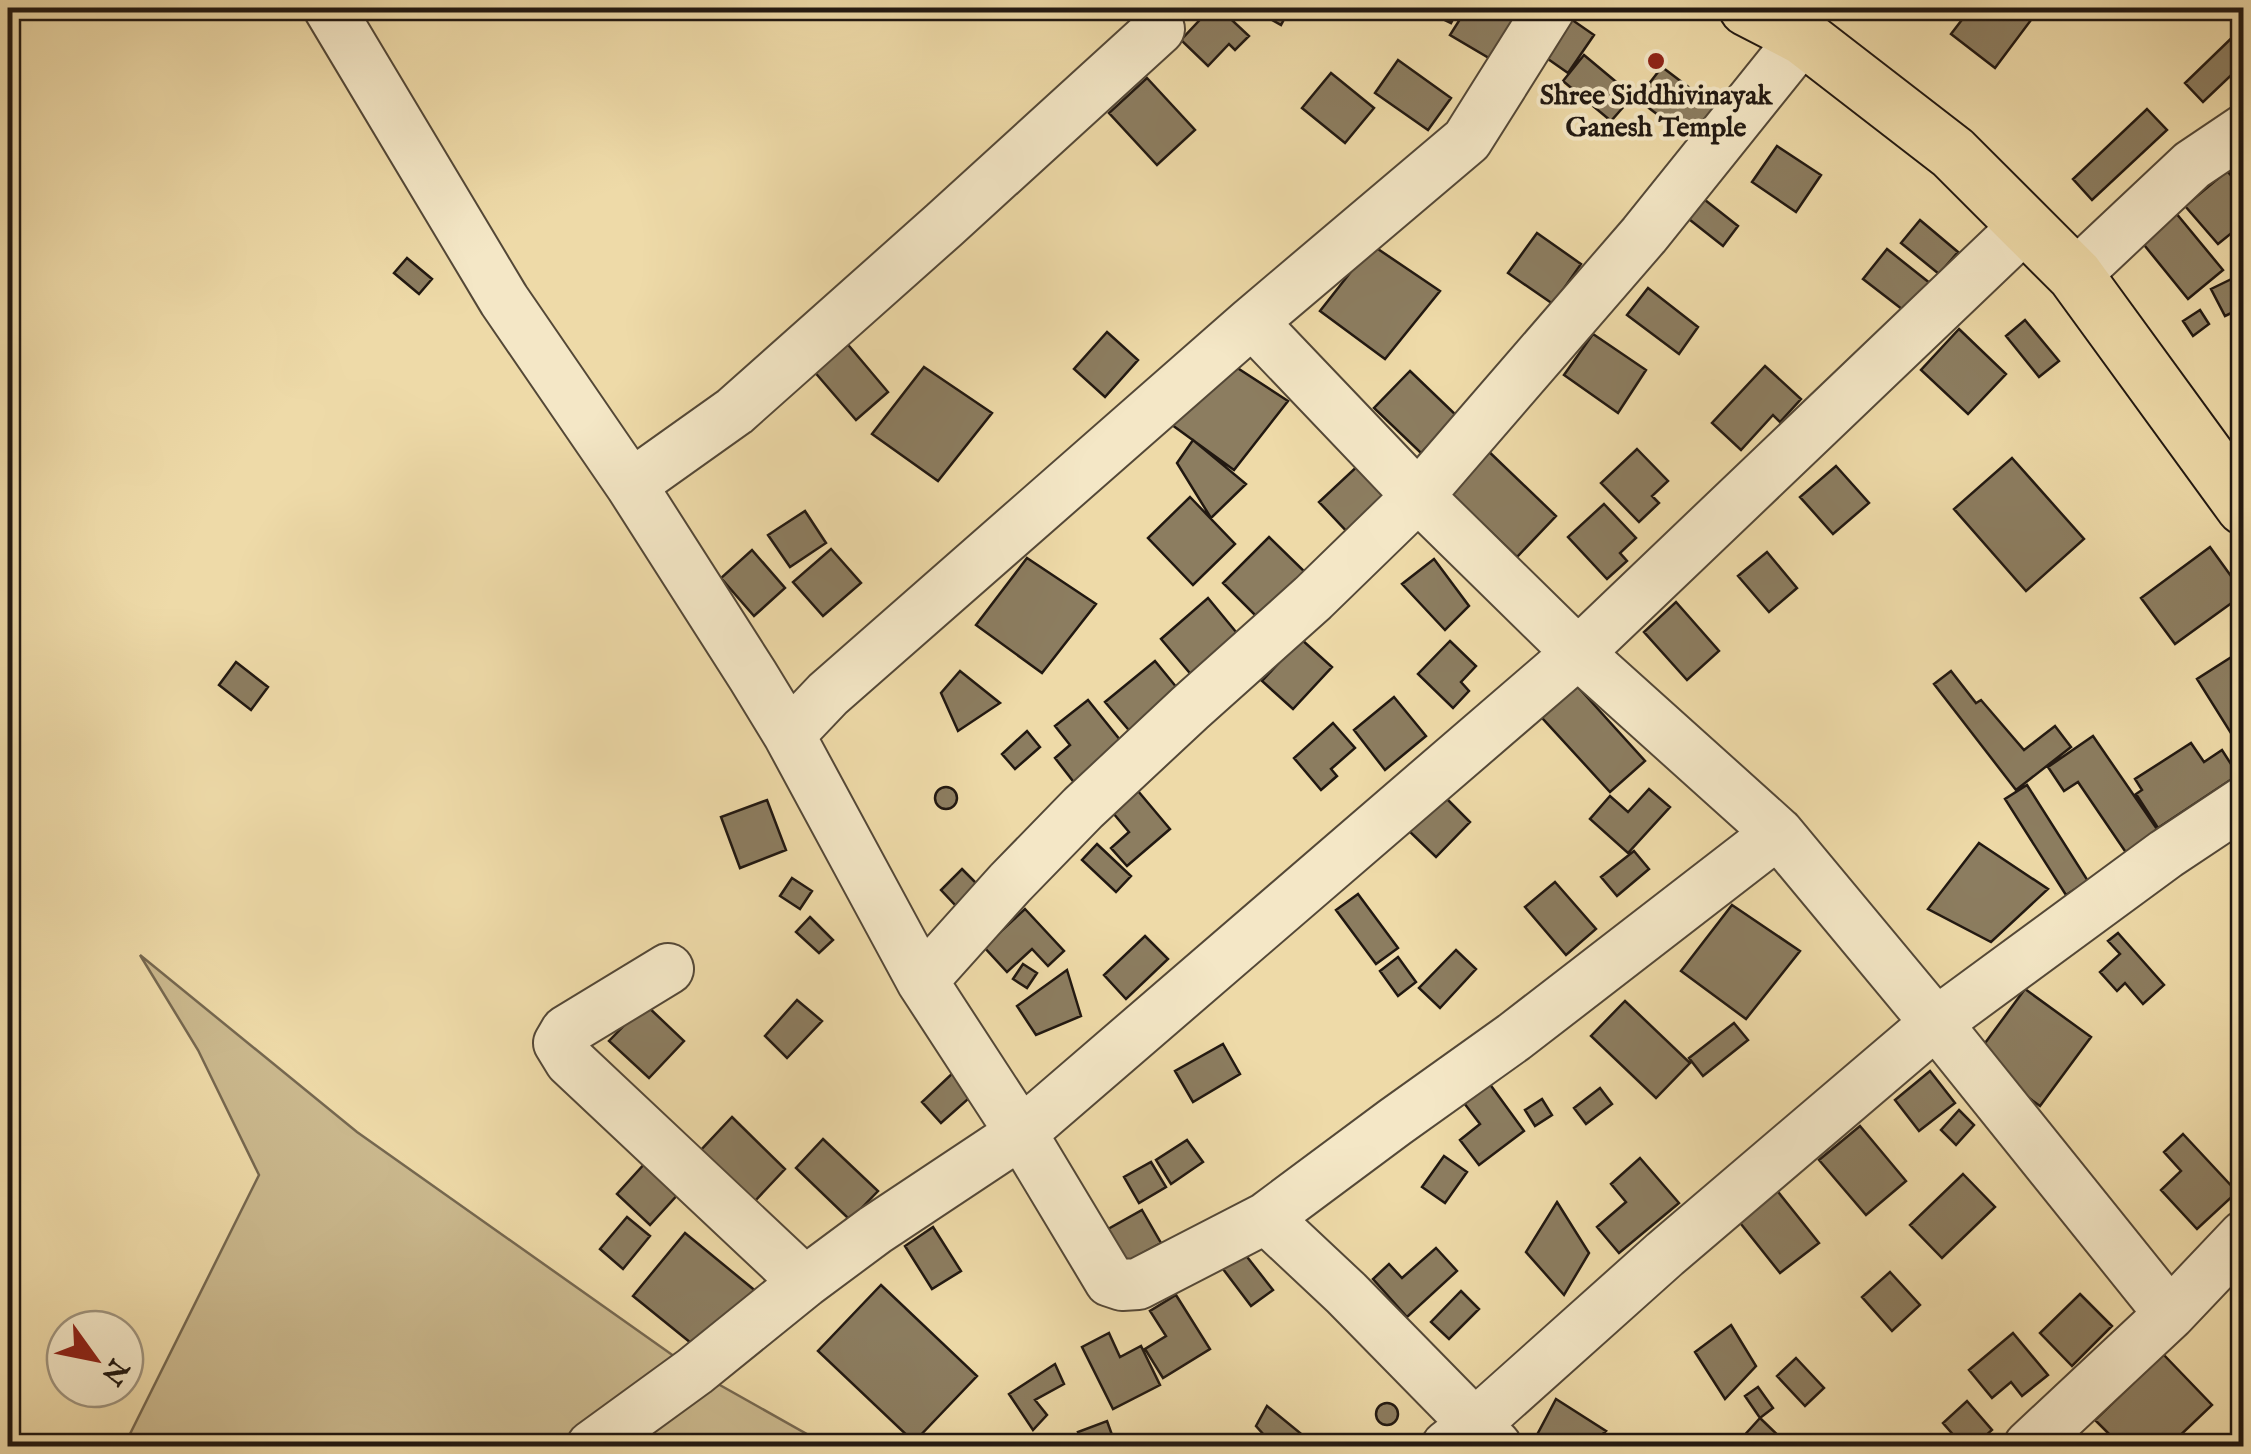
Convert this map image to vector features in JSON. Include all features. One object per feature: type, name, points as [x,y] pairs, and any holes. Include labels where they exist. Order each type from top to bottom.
[{"type":"main road","points":[[1747,8],[1803,36],[1953,153],[2075,275],[2244,507]]},
{"type":"street","points":[[329,8],[504,300],[631,485],[789,735],[922,981],[1110,1281],[1138,1284],[1266,1218],[1514,1037],[1778,834]]},
{"type":"street","points":[[789,735],[828,694],[1466,140],[1550,8]]},
{"type":"street","points":[[631,485],[734,411],[1159,30]]},
{"type":"street","points":[[922,981],[1083,808],[1313,598],[1418,496],[1644,236],[1803,36]]},
{"type":"street","points":[[2075,275],[2192,165],[2244,130]]},
{"type":"street","points":[[592,1446],[695,1372],[875,1230],[1021,1134],[1578,653],[2025,226]]},
{"type":"street","points":[[1252,322],[1418,496],[1578,653],[1778,834],[2170,1314]]},
{"type":"street","points":[[1266,1218],[1346,1293],[1473,1439],[1665,1254],[1936,1023],[2166,854],[2244,802]]},
{"type":"street","points":[[668,969],[566,1030],[559,1043],[570,1061],[805,1282]]},
{"type":"street","points":[[2029,1446],[2170,1314],[2244,1236]]},
{"type":"shaded area","points":[[140,955],[357,1132],[695,1371],[828,1446],[124,1446],[259,1175],[198,1050]]},
{"type":"building","points":[[1211,8],[1219,8],[1249,36],[1235,50],[1229,44],[1208,66],[1181,40]]},
{"type":"building","points":[[1251,8],[1290,8],[1281,25]]},
{"type":"building","points":[[1420,8],[1459,8],[1451,23]]},
{"type":"building","points":[[1467,8],[1525,8],[1494,61],[1450,35]]},
{"type":"building","points":[[1555,8],[1594,35],[1568,73],[1528,45]]},
{"type":"building","points":[[1971,8],[2040,8],[1995,68],[1951,34]]},
{"type":"building","points":[[2244,26],[2244,63],[2203,102],[2185,83]]},
{"type":"building","points":[[1584,55],[1633,96],[1611,121],[1563,81]]},
{"type":"building","points":[[1398,60],[1451,98],[1428,130],[1375,93]]},
{"type":"building","points":[[1662,67],[1724,114],[1699,146],[1637,99]]},
{"type":"building","points":[[1331,73],[1374,108],[1345,143],[1302,108]]},
{"type":"building","points":[[1147,78],[1195,130],[1157,165],[1109,113]]},
{"type":"building","points":[[2147,109],[2167,130],[2092,200],[2073,179]]},
{"type":"building","points":[[1777,146],[1821,175],[1796,212],[1752,182]]},
{"type":"building","points":[[2227,171],[2244,190],[2244,223],[2218,244],[2185,206]]},
{"type":"building","points":[[1700,196],[1738,226],[1723,246],[1685,216]]},
{"type":"building","points":[[2166,201],[2223,270],[2188,299],[2132,230]]},
{"type":"building","points":[[1920,220],[1958,252],[1939,274],[1901,243]]},
{"type":"building","points":[[1537,233],[1581,264],[1553,304],[1508,273]]},
{"type":"building","points":[[1372,245],[1440,291],[1385,359],[1320,311]]},
{"type":"building","points":[[1887,249],[1931,284],[1907,313],[1863,279]]},
{"type":"building","points":[[407,258],[432,279],[419,294],[394,273]]},
{"type":"building","points":[[2244,273],[2244,307],[2225,316],[2211,289]]},
{"type":"building","points":[[1648,288],[1698,327],[1679,354],[1627,315]]},
{"type":"building","points":[[2200,310],[2209,324],[2193,336],[2183,321]]},
{"type":"building","points":[[2025,320],[2059,361],[2039,377],[2006,336]]},
{"type":"building","points":[[1959,329],[2006,374],[1968,414],[1921,370]]},
{"type":"building","points":[[1107,332],[1138,360],[1105,397],[1074,369]]},
{"type":"building","points":[[839,334],[888,392],[856,420],[806,362]]},
{"type":"building","points":[[1593,334],[1646,370],[1618,413],[1564,375]]},
{"type":"building","points":[[1219,356],[1288,401],[1234,470],[1168,422]]},
{"type":"building","points":[[1765,366],[1801,399],[1780,422],[1773,415],[1741,450],[1712,423]]},
{"type":"building","points":[[924,367],[992,413],[938,481],[872,434]]},
{"type":"building","points":[[1410,371],[1457,416],[1421,453],[1374,408]]},
{"type":"building","points":[[1193,440],[1246,484],[1211,518],[1177,463]]},
{"type":"building","points":[[1483,446],[1556,516],[1517,557],[1444,487]]},
{"type":"building","points":[[1637,449],[1668,481],[1652,496],[1659,503],[1639,522],[1601,483]]},
{"type":"building","points":[[2012,458],[2084,539],[2026,591],[1954,509]]},
{"type":"building","points":[[1364,460],[1396,494],[1351,536],[1319,502]]},
{"type":"building","points":[[1836,466],[1869,503],[1833,534],[1800,497]]},
{"type":"building","points":[[1190,497],[1235,544],[1193,585],[1148,538]]},
{"type":"building","points":[[1604,504],[1636,538],[1620,553],[1627,561],[1607,579],[1568,537]]},
{"type":"building","points":[[805,511],[826,543],[790,567],[768,535]]},
{"type":"building","points":[[1269,537],[1308,575],[1262,622],[1223,583]]},
{"type":"building","points":[[2210,547],[2244,594],[2175,644],[2141,598]]},
{"type":"building","points":[[831,549],[861,583],[823,616],[793,582]]},
{"type":"building","points":[[752,550],[785,588],[754,616],[721,578]]},
{"type":"building","points":[[1767,552],[1797,588],[1769,612],[1738,576]]},
{"type":"building","points":[[1027,558],[1096,604],[1042,673],[976,625]]},
{"type":"building","points":[[1434,559],[1469,606],[1445,630],[1402,584]]},
{"type":"building","points":[[1208,598],[1241,638],[1194,678],[1161,639]]},
{"type":"building","points":[[1676,602],[1719,651],[1687,680],[1644,632]]},
{"type":"building","points":[[1301,639],[1332,667],[1293,709],[1262,681]]},
{"type":"building","points":[[1450,641],[1476,666],[1461,682],[1469,691],[1453,708],[1418,674]]},
{"type":"building","points":[[2244,649],[2244,754],[2197,679]]},
{"type":"building","points":[[1155,661],[1182,694],[1133,735],[1105,702]]},
{"type":"building","points":[[236,662],[268,687],[251,710],[219,685]]},
{"type":"building","points":[[960,671],[1000,703],[958,731],[941,693]]},
{"type":"building","points":[[1951,671],[1976,703],[1981,700],[2024,750],[2055,726],[2071,747],[2016,790],[1934,684]]},
{"type":"building","points":[[1568,676],[1645,761],[1610,792],[1533,708]]},
{"type":"building","points":[[1394,697],[1426,736],[1385,770],[1354,730]]},
{"type":"building","points":[[1088,700],[1125,746],[1076,785],[1055,758],[1070,745],[1055,726]]},
{"type":"building","points":[[1333,723],[1355,748],[1331,769],[1337,776],[1321,790],[1294,758]]},
{"type":"building","points":[[1027,731],[1040,747],[1015,769],[1002,754]]},
{"type":"building","points":[[2093,736],[2159,832],[2127,854],[2078,782],[2064,791],[2048,767]]},
{"type":"building","points":[[2191,743],[2204,762],[2222,750],[2238,775],[2158,828],[2136,794],[2142,790],[2135,779]]},
{"type":"building","points":[[2027,785],[2088,881],[2066,895],[2005,799]]},
{"type":"building","points":[[946,787],[954,790],[954,806],[946,809],[938,806],[935,798],[938,790]]},
{"type":"building","points":[[1649,789],[1670,807],[1628,853],[1590,819],[1610,796],[1628,812]]},
{"type":"building","points":[[1138,791],[1170,829],[1127,866],[1111,848],[1129,832],[1113,813]]},
{"type":"building","points":[[1443,795],[1470,822],[1436,857],[1409,831]]},
{"type":"building","points":[[767,800],[786,850],[740,868],[721,817]]},
{"type":"building","points":[[1979,843],[2048,889],[1991,942],[1928,909]]},
{"type":"building","points":[[1097,844],[1131,876],[1116,892],[1082,860]]},
{"type":"building","points":[[1634,851],[1649,869],[1617,896],[1601,877]]},
{"type":"building","points":[[962,869],[979,886],[957,907],[941,890]]},
{"type":"building","points":[[792,878],[812,891],[800,909],[780,896]]},
{"type":"building","points":[[1555,882],[1596,929],[1566,955],[1525,907]]},
{"type":"building","points":[[1358,894],[1398,948],[1376,964],[1336,910]]},
{"type":"building","points":[[1732,905],[1800,951],[1746,1019],[1681,971]]},
{"type":"building","points":[[1025,909],[1064,951],[1048,966],[1032,949],[1007,972],[984,947]]},
{"type":"building","points":[[810,917],[833,940],[819,953],[796,932]]},
{"type":"building","points":[[2118,933],[2164,985],[2143,1004],[2125,983],[2117,991],[2100,972],[2120,954],[2108,941]]},
{"type":"building","points":[[1145,936],[1168,959],[1126,999],[1104,975]]},
{"type":"building","points":[[1456,950],[1476,969],[1440,1008],[1419,988]]},
{"type":"building","points":[[1398,957],[1416,982],[1398,996],[1380,971]]},
{"type":"building","points":[[1023,964],[1037,973],[1027,988],[1013,979]]},
{"type":"building","points":[[1067,970],[1081,1016],[1036,1035],[1017,1006]]},
{"type":"building","points":[[2025,989],[2091,1037],[2040,1106],[1974,1058]]},
{"type":"building","points":[[797,1000],[822,1021],[787,1058],[765,1036]]},
{"type":"building","points":[[1625,1001],[1690,1063],[1656,1098],[1591,1036]]},
{"type":"building","points":[[645,1004],[684,1041],[649,1078],[609,1041]]},
{"type":"building","points":[[1734,1023],[1748,1040],[1703,1076],[1689,1058]]},
{"type":"building","points":[[1223,1044],[1240,1074],[1193,1102],[1175,1071]]},
{"type":"building","points":[[956,1070],[976,1092],[941,1123],[922,1102]]},
{"type":"building","points":[[1930,1071],[1955,1103],[1919,1131],[1895,1100]]},
{"type":"building","points":[[1489,1083],[1524,1131],[1479,1165],[1460,1140],[1480,1124],[1464,1103]]},
{"type":"building","points":[[1600,1088],[1612,1104],[1586,1124],[1574,1108]]},
{"type":"building","points":[[1542,1099],[1552,1115],[1535,1126],[1525,1110]]},
{"type":"building","points":[[1959,1110],[1974,1125],[1956,1145],[1941,1130]]},
{"type":"building","points":[[732,1117],[785,1169],[754,1202],[700,1151]]},
{"type":"building","points":[[1860,1126],[1906,1181],[1866,1215],[1819,1160]]},
{"type":"building","points":[[2183,1134],[2237,1192],[2197,1229],[2161,1190],[2181,1171],[2164,1152]]},
{"type":"building","points":[[823,1139],[878,1191],[850,1220],[796,1168]]},
{"type":"building","points":[[1187,1140],[1203,1162],[1171,1184],[1156,1160]]},
{"type":"building","points":[[1444,1156],[1467,1172],[1445,1203],[1422,1187]]},
{"type":"building","points":[[1640,1158],[1679,1203],[1619,1253],[1597,1227],[1626,1202],[1611,1184]]},
{"type":"building","points":[[647,1161],[680,1192],[650,1225],[617,1194]]},
{"type":"building","points":[[1151,1162],[1166,1187],[1139,1203],[1124,1177]]},
{"type":"building","points":[[1963,1174],[1995,1207],[1942,1258],[1910,1225]]},
{"type":"building","points":[[1775,1188],[1819,1243],[1780,1273],[1737,1219]]},
{"type":"building","points":[[1557,1202],[1589,1253],[1564,1295],[1526,1252]]},
{"type":"building","points":[[1142,1210],[1161,1243],[1119,1266],[1101,1233]]},
{"type":"building","points":[[627,1217],[650,1236],[623,1269],[600,1249]]},
{"type":"building","points":[[933,1227],[961,1271],[932,1289],[905,1246]]},
{"type":"building","points":[[685,1233],[758,1293],[707,1356],[633,1296]]},
{"type":"building","points":[[1436,1248],[1457,1271],[1407,1317],[1373,1279],[1389,1264],[1402,1278]]},
{"type":"building","points":[[1244,1253],[1273,1290],[1251,1306],[1223,1269]]},
{"type":"building","points":[[1890,1272],[1920,1305],[1892,1331],[1862,1297]]},
{"type":"building","points":[[881,1285],[977,1376],[914,1442],[818,1351]]},
{"type":"building","points":[[1461,1291],[1479,1309],[1449,1339],[1431,1322]]},
{"type":"building","points":[[2080,1294],[2112,1326],[2072,1366],[2040,1333]]},
{"type":"building","points":[[1176,1295],[1210,1349],[1163,1378],[1145,1349],[1166,1336],[1150,1311]]},
{"type":"building","points":[[1731,1325],[1756,1366],[1725,1399],[1695,1352]]},
{"type":"building","points":[[1109,1333],[1120,1357],[1141,1346],[1160,1385],[1113,1409],[1082,1347]]},
{"type":"building","points":[[2013,1333],[2048,1375],[2022,1396],[2011,1382],[1992,1398],[1969,1370]]},
{"type":"building","points":[[2163,1354],[2212,1405],[2169,1446],[2121,1446],[2095,1420]]},
{"type":"building","points":[[1796,1358],[1824,1388],[1805,1406],[1777,1376]]},
{"type":"building","points":[[1055,1364],[1064,1384],[1035,1400],[1047,1415],[1033,1430],[1009,1394]]},
{"type":"building","points":[[1758,1387],[1773,1408],[1760,1418],[1745,1396]]},
{"type":"building","points":[[1556,1399],[1606,1431],[1590,1446],[1552,1446],[1538,1433]]},
{"type":"building","points":[[1967,1401],[1992,1430],[1974,1446],[1963,1446],[1943,1423]]},
{"type":"building","points":[[1387,1403],[1395,1406],[1395,1422],[1387,1425],[1379,1422],[1376,1414],[1379,1406]]},
{"type":"building","points":[[1267,1406],[1305,1437],[1296,1446],[1274,1446],[1256,1426]]},
{"type":"building","points":[[1760,1418],[1789,1446],[1747,1446],[1741,1439]]},
{"type":"building","points":[[1107,1421],[1116,1446],[1084,1446],[1078,1432]]},
{"type":"place","name":"Shree Siddhivinayak Ganesh Temple","points":[[1656,61]]}]
